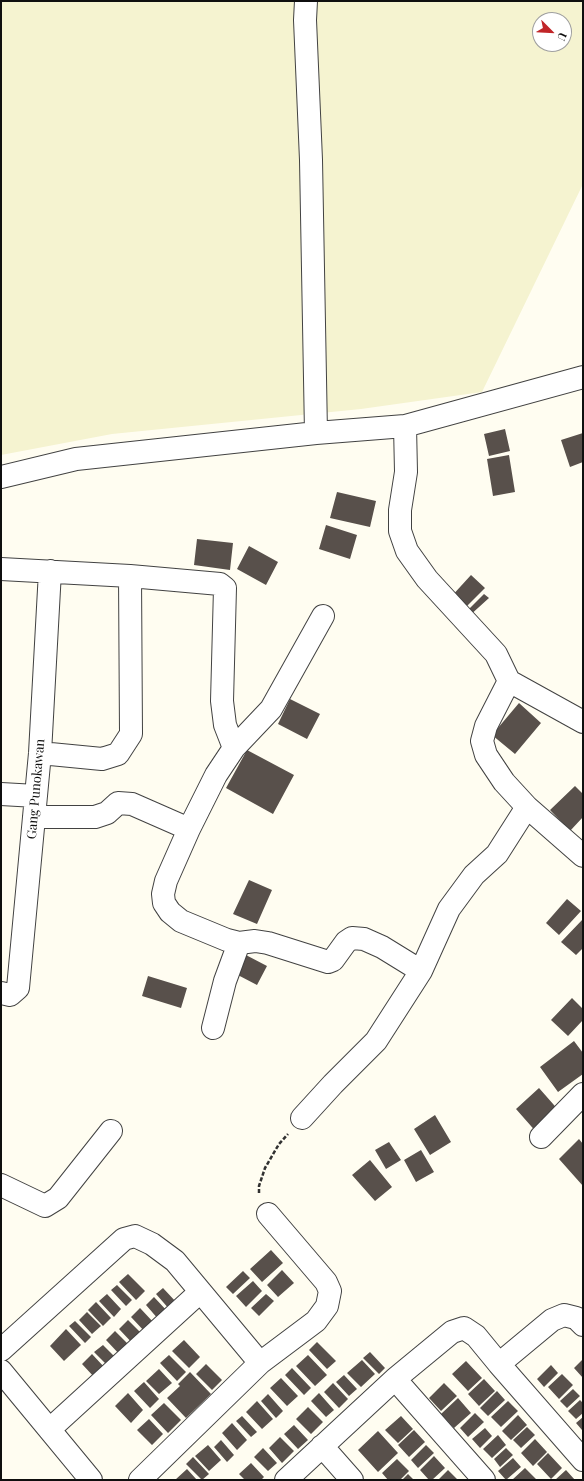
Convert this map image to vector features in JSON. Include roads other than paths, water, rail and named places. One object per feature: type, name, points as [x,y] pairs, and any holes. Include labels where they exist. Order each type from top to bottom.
[{"type":"street","points":[[306,1],[304,20],[311,160],[316,434]]},
{"type":"street","points":[[1,477],[76,459],[405,426],[583,377]]},
{"type":"street","points":[[405,426],[406,472],[400,510],[400,531],[407,551],[428,579],[496,654],[509,681],[583,722]]},
{"type":"street","points":[[1,568],[130,576],[220,584],[225,588],[222,701],[226,725],[234,748]]},
{"type":"street","name":"Gang Punokawan","points":[[1,993],[10,995],[18,988],[40,753],[50,571]]},
{"type":"street","points":[[40,753],[102,759],[118,754],[131,734],[130,576]]},
{"type":"street","points":[[323,616],[271,709],[234,748],[216,775],[189,829],[166,881],[163,894],[164,903],[170,912],[181,920],[227,940],[239,943],[255,941],[268,943],[328,962],[334,960],[346,942],[352,938],[364,939],[382,947],[421,971]]},
{"type":"street","points":[[509,681],[486,726],[482,741],[486,755],[494,769],[527,807],[583,856]]},
{"type":"street","points":[[1,794],[36,796]]},
{"type":"street","points":[[34,817],[95,817],[107,813],[118,803],[132,804],[189,829]]},
{"type":"street","points":[[302,1118],[333,1084],[376,1041],[421,971],[449,909],[474,875],[497,854],[527,807]]},
{"type":"street","points":[[213,1028],[225,981],[239,943]]},
{"type":"street","points":[[540,1137],[583,1094]]},
{"type":"street","points":[[1,1185],[44,1206],[58,1198],[111,1131]]},
{"type":"street","points":[[140,1480],[260,1363],[316,1321],[327,1306],[330,1291],[326,1282],[268,1214]]},
{"type":"street","points":[[1,1350],[124,1239],[135,1236],[152,1244],[175,1261],[260,1363]]},
{"type":"street","points":[[50,1429],[200,1292]]},
{"type":"street","points":[[500,1364],[552,1320],[564,1315],[576,1318],[583,1325]]},
{"type":"street","points":[[286,1480],[395,1379],[452,1332],[464,1328],[476,1336],[583,1460]]},
{"type":"street","points":[[1,1370],[91,1480]]},
{"type":"street","points":[[395,1379],[484,1480]]},
{"type":"street","points":[[322,1446],[352,1480]]}]
